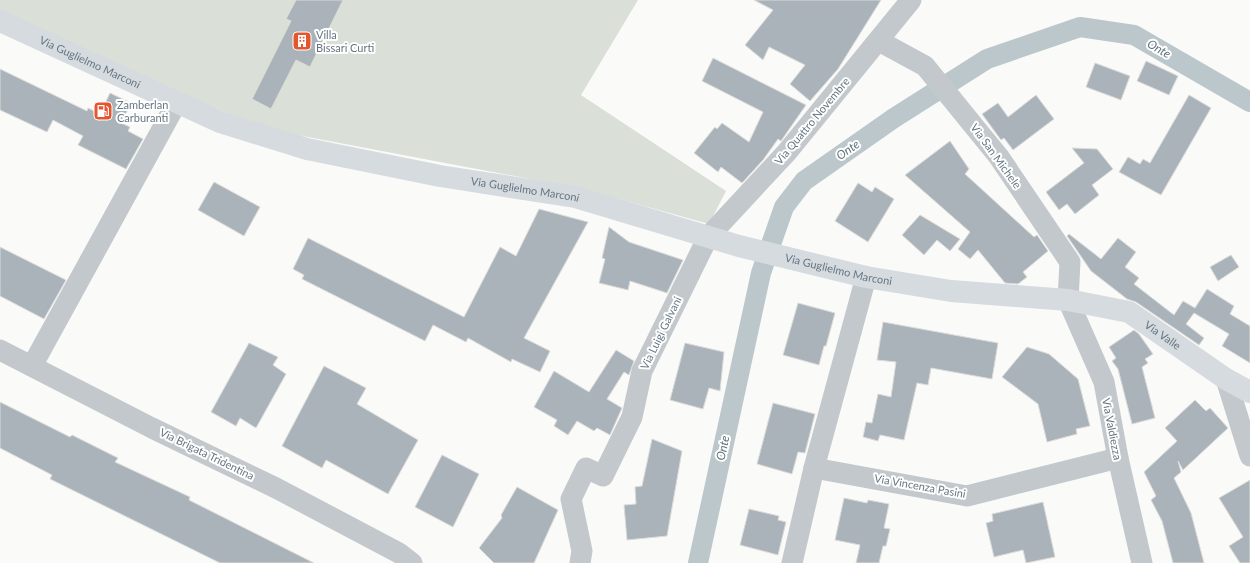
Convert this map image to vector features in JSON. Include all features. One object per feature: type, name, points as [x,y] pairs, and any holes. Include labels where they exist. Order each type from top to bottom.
[{"type":"main road","name":"Via Guglielmo Marconi","points":[[0,21],[220,122],[307,149],[440,176],[575,197],[740,246],[866,277],[951,290],[1068,300]]},
{"type":"main road","name":"Via Valle","points":[[1068,300],[1128,312],[1226,379],[1250,392]]},
{"type":"street","name":"Via Quattro Novembre","points":[[708,237],[788,152],[911,0]]},
{"type":"street","name":"Via San Michele","points":[[879,41],[925,66],[960,106],[999,157],[1070,262],[1068,300]]},
{"type":"street","points":[[32,366],[177,102]]},
{"type":"street","name":"Via Luigi Galvani","points":[[580,563],[582,551],[571,499],[594,472],[632,417],[642,371],[708,237]]},
{"type":"street","points":[[792,563],[814,468],[866,277]]},
{"type":"street","name":"Via Valdiezza","points":[[1068,300],[1104,382],[1118,458],[1142,563]]},
{"type":"street","name":"Via Brigata Tridentina","points":[[0,350],[152,428],[276,488],[399,553],[412,563]]},
{"type":"street","points":[[1226,379],[1250,456]]},
{"type":"street","name":"Via Vincenza Pasini","points":[[814,468],[967,496],[1118,458]]},
{"type":"shaded area","points":[[0,0],[638,0],[581,95],[726,191],[709,224],[583,189],[292,134],[227,113],[41,34],[0,11]]},
{"type":"building","name":"Villa Bissari Curti","points":[[296,0],[343,0],[310,67],[296,60],[271,109],[252,99],[291,21],[286,19]]},
{"type":"building","points":[[754,0],[881,0],[838,69],[810,101],[790,84],[805,65],[769,47],[763,60],[745,45],[773,10]]},
{"type":"building","points":[[713,58],[806,105],[781,141],[778,139],[763,160],[742,183],[721,167],[718,172],[694,153],[715,127],[717,129],[722,123],[749,142],[763,112],[702,81]]},
{"type":"building","points":[[1146,61],[1178,76],[1169,95],[1137,81]]},
{"type":"building","points":[[1095,63],[1130,76],[1121,100],[1086,87]]},
{"type":"building","points":[[0,69],[87,111],[88,108],[100,114],[110,93],[131,103],[121,123],[130,127],[128,131],[143,139],[126,169],[78,145],[83,136],[53,120],[47,132],[0,110]]},
{"type":"building","points":[[1036,95],[1054,119],[1013,150],[1004,138],[1001,140],[982,114],[998,103],[1008,117]]},
{"type":"building","points":[[1189,95],[1211,108],[1161,195],[1119,172],[1128,157],[1140,164],[1143,159],[1150,163]]},
{"type":"building","points":[[950,141],[969,169],[965,174],[1034,237],[1037,235],[1048,251],[1023,272],[1027,277],[1018,284],[1005,283],[978,250],[970,259],[958,249],[970,232],[905,175]]},
{"type":"building","points":[[1072,148],[1097,149],[1113,169],[1092,185],[1099,195],[1075,214],[1067,204],[1059,210],[1046,192],[1084,163]]},
{"type":"building","points":[[214,182],[260,207],[244,236],[198,210]]},
{"type":"building","points":[[858,183],[872,192],[875,187],[894,199],[868,242],[835,221]]},
{"type":"building","points":[[539,209],[588,222],[524,338],[550,351],[540,372],[512,359],[511,362],[468,338],[466,342],[433,325],[425,341],[302,279],[304,275],[293,269],[308,238],[464,317],[500,247],[516,256]]},
{"type":"building","points":[[920,215],[960,239],[950,251],[937,240],[924,255],[902,235]]},
{"type":"building","points":[[609,227],[629,242],[683,260],[667,293],[630,281],[628,290],[599,283],[605,259],[602,258]]},
{"type":"building","points":[[1069,234],[1101,259],[1118,238],[1136,252],[1125,267],[1139,278],[1134,284],[1174,315],[1183,301],[1195,308],[1207,289],[1234,306],[1230,314],[1250,326],[1250,363],[1222,346],[1229,334],[1194,313],[1186,324],[1204,338],[1199,345],[1136,302],[1127,299],[1091,271],[1067,236]]},
{"type":"building","points":[[0,247],[66,280],[44,319],[0,296]]},
{"type":"building","points":[[1231,255],[1239,267],[1218,281],[1210,267]]},
{"type":"building","points":[[798,303],[835,313],[819,365],[783,355]]},
{"type":"building","points":[[883,322],[998,343],[992,379],[931,368],[928,385],[917,383],[904,440],[880,435],[878,441],[863,437],[866,422],[872,423],[878,394],[891,397],[896,362],[877,360]]},
{"type":"building","points":[[1134,330],[1139,334],[1153,354],[1145,359],[1148,363],[1142,367],[1155,418],[1132,424],[1118,369],[1112,361],[1116,358],[1109,347]]},
{"type":"building","points":[[249,343],[278,357],[273,365],[286,374],[256,428],[240,418],[236,426],[211,412]]},
{"type":"building","points":[[685,343],[724,352],[720,391],[709,388],[703,409],[670,400]]},
{"type":"building","points":[[1027,347],[1049,354],[1078,379],[1090,426],[1076,429],[1077,434],[1047,442],[1038,404],[1002,377]]},
{"type":"building","points":[[616,350],[634,361],[629,375],[624,372],[607,399],[622,408],[610,435],[597,428],[594,431],[577,421],[568,435],[554,426],[557,420],[534,407],[554,371],[589,392]]},
{"type":"building","points":[[324,366],[366,388],[357,404],[418,440],[388,494],[326,460],[322,468],[282,446]]},
{"type":"building","points":[[1195,400],[1206,411],[1210,408],[1228,428],[1183,470],[1178,461],[1181,472],[1174,478],[1191,513],[1204,563],[1173,563],[1162,521],[1151,500],[1156,496],[1144,472],[1177,441],[1165,428]]},
{"type":"building","points":[[0,402],[70,437],[72,435],[118,458],[115,462],[190,497],[189,500],[314,563],[220,563],[50,479],[52,475],[0,448]]},
{"type":"building","points":[[773,403],[815,414],[805,453],[798,452],[792,474],[757,464]]},
{"type":"building","points":[[652,439],[682,451],[667,536],[627,540],[624,505],[636,504],[635,487],[642,486]]},
{"type":"building","points":[[442,455],[479,474],[453,527],[415,507]]},
{"type":"building","points":[[1250,480],[1250,563],[1240,563],[1229,546],[1243,537],[1219,498]]},
{"type":"building","points":[[517,487],[558,510],[534,563],[494,563],[479,548],[502,518],[501,515]]},
{"type":"building","points":[[844,498],[867,503],[868,500],[889,504],[884,528],[890,529],[886,546],[883,546],[879,563],[856,563],[860,545],[835,540]]},
{"type":"building","points":[[1043,502],[1055,557],[1026,563],[1023,550],[994,557],[986,523],[993,521],[992,514]]},
{"type":"building","points":[[749,509],[779,516],[778,520],[786,522],[778,555],[740,545]]},
{"type":"waterway","name":"Onte","points":[[698,563],[761,273],[784,207],[804,181],[894,118],[987,59],[1080,27],[1134,35],[1250,102]]},
{"type":"place","name":"Villa Bissari Curti","points":[[302,41]]},
{"type":"place","name":"Zamberlan Carburanti","points":[[103,111]]}]
